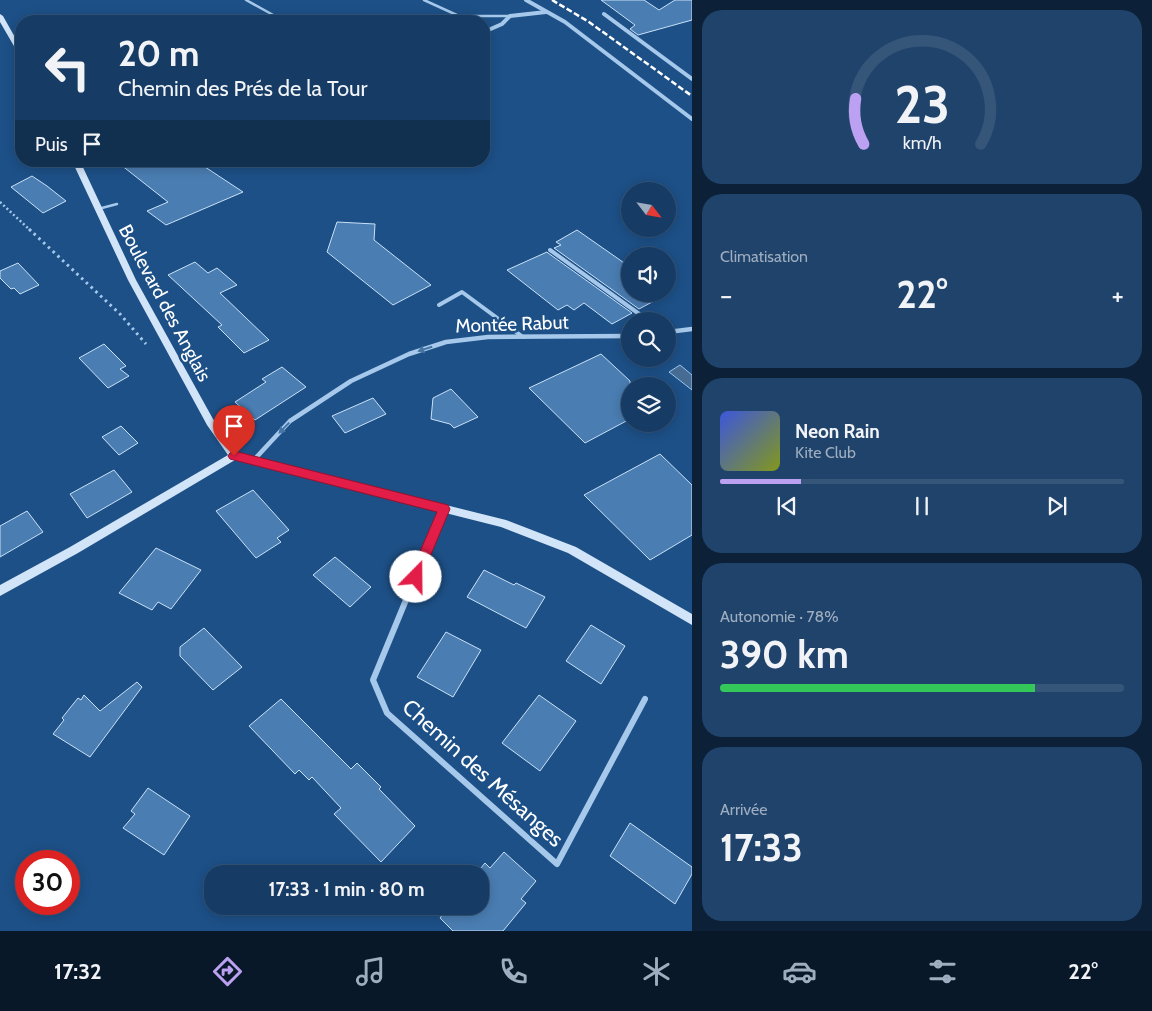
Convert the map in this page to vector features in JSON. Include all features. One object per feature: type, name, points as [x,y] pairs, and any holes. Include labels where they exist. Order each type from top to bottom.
[{"type":"street","points":[[526,0],[565,22],[692,119]]},
{"type":"street","points":[[490,29],[502,24],[510,16],[547,12]]},
{"type":"street","points":[[604,14],[692,79]]},
{"type":"street","points":[[0,16],[15,42]]},
{"type":"street","name":"Boulevard des Anglais","points":[[79,167],[132,280],[210,422],[234,456]]},
{"type":"street","points":[[676,331],[692,329]]},
{"type":"street","name":"Montée Rabut","points":[[253,461],[290,421],[351,381],[409,354],[446,342],[488,337],[621,336]]},
{"type":"street","points":[[0,591],[234,456],[502,523],[572,550],[692,620]]},
{"type":"street","name":"Chemin des Mésanges","points":[[444,509],[373,680],[387,713],[557,864],[645,699]]},
{"type":"lane","points":[[246,0],[273,15]]},
{"type":"lane","points":[[424,0],[457,15]]},
{"type":"lane","points":[[490,16],[510,16]]},
{"type":"lane","points":[[98,209],[117,204]]},
{"type":"lane","points":[[550,250],[636,312]]},
{"type":"lane","points":[[439,305],[462,292],[523,337]]},
{"type":"path","points":[[0,202],[120,314],[150,349],[174,357]]},
{"type":"water","points":[[680,365],[692,375],[692,390],[676,377],[669,372]]},
{"type":"building","points":[[601,0],[644,0],[659,10],[675,0],[692,0],[692,20],[638,35],[630,29],[635,25]]},
{"type":"building","points":[[124,167],[205,167],[243,192],[166,225],[147,211],[168,202]]},
{"type":"building","points":[[32,176],[66,201],[43,213],[11,187]]},
{"type":"building","points":[[337,222],[375,224],[374,240],[431,285],[393,305],[327,252]]},
{"type":"building","points":[[577,230],[621,261],[621,296],[554,248],[561,245],[556,242]]},
{"type":"building","points":[[547,252],[631,312],[621,312],[621,319],[612,324],[584,303],[574,310],[567,305],[558,310],[507,270]]},
{"type":"building","points":[[195,262],[208,273],[217,268],[237,285],[220,293],[269,340],[244,353],[218,327],[222,325],[168,275]]},
{"type":"building","points":[[18,263],[39,285],[20,294],[14,288],[11,289],[0,278],[0,271]]},
{"type":"building","points":[[629,302],[652,302],[639,309]]},
{"type":"building","points":[[104,344],[126,366],[120,369],[129,376],[108,388],[79,358]]},
{"type":"building","points":[[601,354],[626,377],[621,377],[621,424],[585,443],[529,388]]},
{"type":"building","points":[[282,367],[306,387],[255,420],[235,402],[266,382],[262,379]]},
{"type":"building","points":[[451,389],[478,417],[454,428],[450,424],[431,419],[433,398]]},
{"type":"building","points":[[373,398],[386,414],[345,433],[332,416]]},
{"type":"building","points":[[121,426],[138,443],[119,455],[102,437]]},
{"type":"building","points":[[660,454],[692,485],[692,535],[650,560],[584,495]]},
{"type":"building","points":[[114,470],[132,492],[87,518],[70,494]]},
{"type":"building","points":[[253,490],[289,530],[277,538],[281,542],[256,558],[216,511]]},
{"type":"building","points":[[27,511],[43,532],[0,557],[0,526]]},
{"type":"building","points":[[156,548],[201,570],[171,609],[158,602],[152,610],[119,593]]},
{"type":"building","points":[[335,557],[371,587],[350,607],[313,575]]},
{"type":"building","points":[[484,570],[514,585],[516,583],[545,597],[526,628],[467,597]]},
{"type":"building","points":[[591,625],[625,646],[601,684],[566,661]]},
{"type":"building","points":[[204,628],[242,667],[213,690],[180,656],[180,647]]},
{"type":"building","points":[[446,632],[481,650],[453,697],[417,677]]},
{"type":"building","points":[[137,682],[142,687],[90,757],[53,734],[64,720],[62,718],[78,698],[81,700],[84,695],[100,711]]},
{"type":"building","points":[[539,695],[576,721],[540,771],[502,743]]},
{"type":"building","points":[[281,699],[351,769],[357,763],[415,826],[381,862],[334,814],[341,808],[312,777],[309,780],[299,770],[295,774],[249,726]]},
{"type":"building","points":[[148,788],[190,816],[164,855],[123,828],[135,814],[131,811]]},
{"type":"building","points":[[630,823],[692,867],[692,874],[675,904],[610,856]]},
{"type":"building","points":[[504,852],[536,881],[521,899],[526,903],[503,931],[453,931],[440,918],[442,915],[489,915],[490,868]]},
{"type":"railway","points":[[552,0],[589,22],[692,96]]},
{"type":"route","points":[[234,456],[444,509],[416,577]]}]
